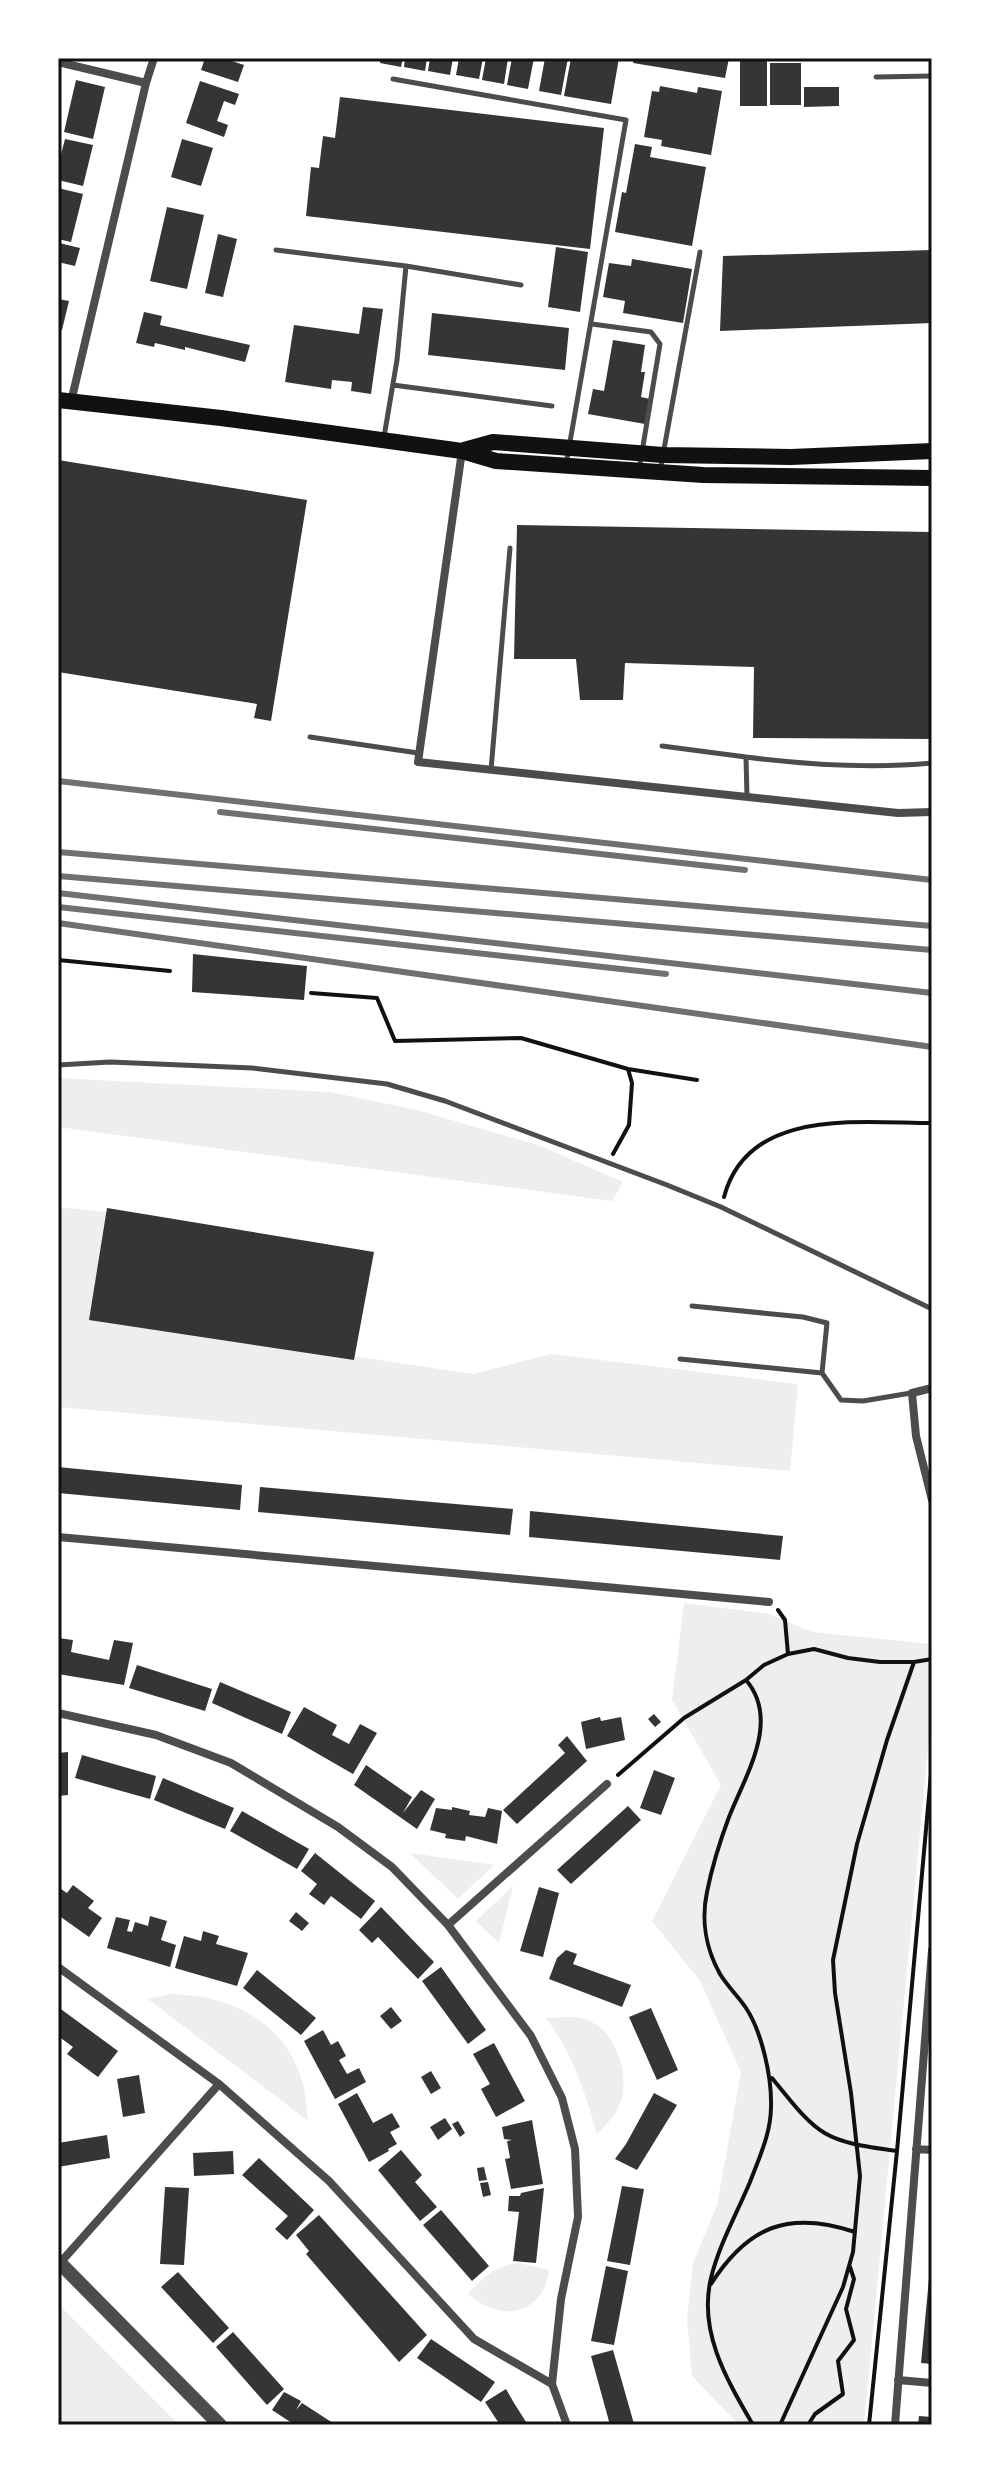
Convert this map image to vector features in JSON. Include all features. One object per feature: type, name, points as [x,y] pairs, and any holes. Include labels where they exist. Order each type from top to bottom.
[{"type":"main road","points":[[65,401],[221,418],[462,451],[496,461],[660,472],[932,478]]},
{"type":"main road","points":[[462,451],[493,442],[663,455],[791,457],[932,451]]},
{"type":"street","points":[[65,401],[154,58]]},
{"type":"street","points":[[58,62],[146,83]]},
{"type":"street","points":[[462,451],[418,762],[898,813],[932,812]]},
{"type":"street","points":[[932,1388],[912,1393],[916,1436],[932,1500]]},
{"type":"street","points":[[58,1537],[769,1602]]},
{"type":"street","points":[[58,1713],[156,1735],[231,1763],[338,1827],[392,1867],[448,1925],[531,2036],[562,2098],[575,2149],[578,2217],[561,2299],[552,2384],[567,2425]]},
{"type":"street","points":[[448,1925],[607,1784]]},
{"type":"street","points":[[895,2425],[932,1950]]},
{"type":"street","points":[[58,1967],[219,2084],[329,2181],[474,2339],[552,2384]]},
{"type":"street","points":[[219,2084],[59,2262],[220,2425]]},
{"type":"street","points":[[916,2149],[932,2150]]},
{"type":"street","points":[[898,2380],[932,2383]]},
{"type":"lane","points":[[876,77],[932,76]]},
{"type":"lane","points":[[393,79],[626,120],[566,466]]},
{"type":"lane","points":[[276,250],[406,266],[521,285]]},
{"type":"lane","points":[[660,472],[700,252]]},
{"type":"lane","points":[[383,442],[393,385],[406,266]]},
{"type":"lane","points":[[591,324],[651,332],[660,344],[639,470]]},
{"type":"lane","points":[[393,385],[552,406]]},
{"type":"lane","points":[[491,770],[510,548]]},
{"type":"lane","points":[[310,737],[419,753]]},
{"type":"lane","points":[[662,746],[836,767],[932,763]]},
{"type":"lane","points":[[746,757],[747,797]]},
{"type":"lane","points":[[58,1065],[110,1062],[252,1068],[387,1084],[445,1101],[721,1207],[932,1309]]},
{"type":"lane","points":[[692,1306],[803,1317],[827,1323],[822,1373],[841,1400],[863,1401],[912,1393]]},
{"type":"lane","points":[[680,1359],[822,1373]]},
{"type":"path","points":[[58,960],[170,971]]},
{"type":"path","points":[[311,993],[377,998],[395,1041],[521,1038],[628,1069],[697,1080]]},
{"type":"path","points":[[609,1163],[629,1125],[632,1083],[628,1069]]},
{"type":"path","points":[[721,1207],[727,1186],[747,1153],[773,1136],[800,1127],[932,1123]]},
{"type":"path","points":[[769,1602],[785,1620],[788,1654]]},
{"type":"path","points":[[607,1784],[684,1718],[746,1680],[764,1665],[788,1654],[814,1649],[880,1662],[932,1659]]},
{"type":"path","points":[[780,2425],[843,2287],[855,2232],[860,2176],[858,2146],[835,1993],[833,1960],[857,1844],[887,1740],[914,1662]]},
{"type":"path","points":[[746,1680],[757,1701],[759,1743],[720,1845],[704,1915],[710,1949],[720,1973],[747,2009],[770,2076],[772,2109],[766,2141],[720,2252],[710,2286],[707,2317],[710,2335],[725,2374],[753,2425]]},
{"type":"path","points":[[869,2425],[932,1763]]},
{"type":"path","points":[[770,2076],[813,2127],[830,2138],[858,2146],[897,2151]]},
{"type":"path","points":[[710,2286],[733,2254],[765,2229],[805,2222],[855,2232]]},
{"type":"path","points":[[808,2425],[815,2414],[843,2394],[838,2361],[854,2340],[846,2309],[854,2279],[849,2265]]},
{"type":"shaded area","points":[[58,1078],[330,1092],[417,1110],[538,1145],[623,1182],[612,1201],[58,1127]]},
{"type":"shaded area","points":[[58,1207],[114,1213],[93,1317],[473,1374],[551,1354],[798,1384],[790,1471],[58,1407]]},
{"type":"shaded area","points":[[684,1603],[769,1614],[812,1632],[932,1644],[932,1706],[864,2425],[739,2425],[692,2376],[687,2319],[693,2263],[717,2205],[741,2072],[700,1981],[652,1921],[721,1785],[672,1700]]},
{"type":"shaded area","points":[[410,1853],[494,1865],[458,1899]]},
{"type":"shaded area","points":[[513,1886],[499,1943],[476,1921]]},
{"type":"shaded area","points":[[171,1994],[215,2000],[235,2007],[254,2016],[270,2029],[295,2062],[304,2088],[308,2121],[148,1999]]},
{"type":"shaded area","points":[[546,2018],[584,2019],[605,2032],[622,2067],[624,2080],[620,2104],[597,2134],[571,2059]]},
{"type":"shaded area","points":[[519,2263],[549,2270],[545,2286],[529,2306],[506,2311],[493,2309],[468,2294],[490,2273]]},
{"type":"shaded area","points":[[58,2304],[179,2425],[58,2425]]},
{"type":"building","points":[[205,58],[230,58],[244,65],[238,82],[201,70]]},
{"type":"building","points":[[381,58],[403,58],[401,67],[380,63]]},
{"type":"building","points":[[405,58],[427,58],[425,71],[404,67]]},
{"type":"building","points":[[430,58],[453,58],[450,75],[428,71]]},
{"type":"building","points":[[459,58],[483,58],[479,79],[456,75]]},
{"type":"building","points":[[486,58],[508,58],[504,84],[482,80]]},
{"type":"building","points":[[512,58],[534,58],[528,89],[507,85]]},
{"type":"building","points":[[545,58],[568,58],[561,95],[539,91]]},
{"type":"building","points":[[571,58],[619,58],[611,104],[564,96]]},
{"type":"building","points":[[634,58],[729,58],[725,78],[633,63]]},
{"type":"building","points":[[740,58],[767,58],[767,106],[740,106]]},
{"type":"building","points":[[770,63],[801,63],[801,105],[770,105]]},
{"type":"building","points":[[76,80],[105,87],[93,139],[64,132]]},
{"type":"building","points":[[200,81],[239,94],[235,105],[224,101],[217,121],[228,125],[224,137],[186,123]]},
{"type":"building","points":[[660,86],[697,93],[698,87],[722,91],[711,155],[661,146],[662,140],[644,137],[652,91],[659,92]]},
{"type":"building","points":[[804,87],[839,87],[839,106],[804,107]]},
{"type":"building","points":[[340,97],[604,128],[590,249],[306,216],[311,167],[319,168],[323,136],[335,138]]},
{"type":"building","points":[[65,139],[93,145],[83,186],[58,180]]},
{"type":"building","points":[[182,139],[213,148],[201,186],[171,177]]},
{"type":"building","points":[[635,144],[652,147],[650,157],[706,167],[692,246],[615,232]]},
{"type":"building","points":[[58,188],[83,194],[71,242],[58,239]]},
{"type":"building","points":[[167,207],[204,215],[187,289],[150,281]]},
{"type":"building","points":[[218,234],[237,239],[223,297],[205,293]]},
{"type":"building","points":[[59,243],[80,248],[75,266],[58,262]]},
{"type":"building","points":[[556,247],[588,252],[580,312],[548,307]]},
{"type":"building","points":[[932,250],[932,323],[720,331],[723,256]]},
{"type":"building","points":[[632,259],[692,269],[683,323],[623,313],[625,301],[603,297],[609,263],[631,266]]},
{"type":"building","points":[[58,299],[69,301],[62,330],[58,329]]},
{"type":"building","points":[[363,307],[383,309],[371,394],[351,391],[352,382],[332,380],[331,389],[285,382],[294,325],[359,334]]},
{"type":"building","points":[[144,312],[162,316],[160,325],[250,345],[245,362],[185,347],[185,350],[155,343],[154,347],[136,343]]},
{"type":"building","points":[[432,313],[569,328],[565,370],[428,355]]},
{"type":"building","points":[[613,340],[645,345],[641,397],[650,399],[645,424],[588,414],[593,389],[604,391]]},
{"type":"building","points":[[58,460],[307,500],[271,721],[254,718],[257,704],[58,672]]},
{"type":"building","points":[[517,525],[932,532],[932,739],[753,738],[754,667],[625,663],[623,700],[580,700],[576,659],[514,659]]},
{"type":"building","points":[[193,954],[307,966],[304,1000],[192,992]]},
{"type":"building","points":[[107,1208],[374,1252],[354,1360],[89,1320]]},
{"type":"building","points":[[58,1467],[242,1485],[240,1510],[58,1493]]},
{"type":"building","points":[[260,1487],[513,1509],[510,1535],[258,1512]]},
{"type":"building","points":[[530,1511],[783,1536],[780,1560],[529,1537]]},
{"type":"building","points":[[58,1638],[73,1640],[71,1652],[109,1660],[114,1640],[133,1643],[124,1685],[58,1674]]},
{"type":"building","points":[[137,1665],[212,1689],[205,1711],[129,1688]]},
{"type":"building","points":[[220,1682],[291,1712],[282,1734],[212,1703]]},
{"type":"building","points":[[304,1707],[337,1725],[332,1735],[349,1744],[360,1724],[377,1733],[353,1774],[287,1736]]},
{"type":"building","points":[[654,1714],[661,1722],[655,1727],[648,1719]]},
{"type":"building","points":[[600,1717],[601,1721],[621,1717],[625,1740],[586,1749],[581,1722]]},
{"type":"building","points":[[567,1736],[587,1761],[517,1824],[503,1810],[565,1753],[558,1745]]},
{"type":"building","points":[[68,1752],[68,1795],[58,1796],[58,1753]]},
{"type":"building","points":[[82,1755],[156,1776],[150,1799],[75,1778]]},
{"type":"building","points":[[366,1765],[412,1797],[403,1813],[421,1790],[435,1799],[417,1829],[354,1785]]},
{"type":"building","points":[[654,1770],[675,1778],[661,1815],[640,1808]]},
{"type":"building","points":[[163,1778],[234,1808],[225,1829],[154,1800]]},
{"type":"building","points":[[628,1806],[641,1820],[571,1884],[557,1870]]},
{"type":"building","points":[[452,1807],[470,1811],[469,1815],[485,1817],[488,1808],[502,1811],[497,1844],[466,1836],[465,1841],[445,1838],[446,1834],[430,1830],[436,1808],[452,1810]]},
{"type":"building","points":[[242,1811],[309,1849],[297,1869],[230,1831]]},
{"type":"building","points":[[315,1853],[375,1901],[361,1919],[331,1896],[324,1905],[309,1894],[317,1884],[301,1871]]},
{"type":"building","points":[[73,1885],[94,1901],[88,1908],[102,1918],[89,1937],[58,1915],[58,1887],[67,1893]]},
{"type":"building","points":[[539,1887],[559,1893],[543,1957],[520,1951]]},
{"type":"building","points":[[381,1907],[434,1962],[418,1979],[378,1937],[372,1943],[359,1930]]},
{"type":"building","points":[[296,1912],[309,1923],[302,1931],[289,1921]]},
{"type":"building","points":[[150,1916],[167,1921],[161,1940],[176,1945],[170,1967],[107,1948],[116,1917],[130,1920],[127,1931],[132,1932],[135,1922],[148,1926]]},
{"type":"building","points":[[203,1931],[219,1936],[216,1944],[248,1953],[237,1986],[175,1968],[184,1936],[201,1941]]},
{"type":"building","points":[[566,1950],[577,1954],[573,1964],[631,1985],[622,2007],[549,1979],[557,1958]]},
{"type":"building","points":[[441,1967],[486,2030],[468,2044],[422,1981]]},
{"type":"building","points":[[257,1970],[316,2018],[301,2035],[243,1988]]},
{"type":"building","points":[[58,2007],[118,2051],[98,2077],[67,2054],[73,2047],[58,2036]]},
{"type":"building","points":[[391,2007],[402,2021],[391,2029],[380,2016]]},
{"type":"building","points":[[651,2008],[678,2070],[657,2080],[629,2017]]},
{"type":"building","points":[[323,2030],[331,2045],[338,2041],[346,2056],[339,2060],[347,2074],[359,2068],[366,2082],[335,2099],[304,2041]]},
{"type":"building","points":[[494,2043],[525,2101],[496,2117],[481,2089],[490,2084],[473,2054]]},
{"type":"building","points":[[431,2071],[441,2088],[431,2094],[421,2077]]},
{"type":"building","points":[[139,2075],[145,2113],[123,2117],[117,2079]]},
{"type":"building","points":[[357,2093],[373,2123],[392,2113],[400,2127],[390,2132],[397,2144],[369,2162],[338,2104]]},
{"type":"building","points":[[654,2093],[677,2105],[637,2170],[615,2159]]},
{"type":"building","points":[[445,2118],[452,2129],[438,2140],[430,2127]]},
{"type":"building","points":[[532,2120],[543,2184],[511,2189],[505,2159],[510,2158],[507,2141],[512,2140],[504,2139],[502,2127]]},
{"type":"building","points":[[458,2121],[465,2133],[460,2137],[452,2124]]},
{"type":"building","points":[[107,2135],[110,2158],[58,2167],[58,2143]]},
{"type":"building","points":[[401,2150],[422,2175],[415,2182],[437,2207],[420,2221],[378,2170]]},
{"type":"building","points":[[233,2151],[234,2174],[194,2176],[193,2153]]},
{"type":"building","points":[[259,2158],[314,2210],[287,2240],[275,2229],[288,2216],[242,2175]]},
{"type":"building","points":[[484,2167],[487,2180],[479,2181],[477,2168]]},
{"type":"building","points":[[488,2182],[491,2195],[483,2197],[480,2183]]},
{"type":"building","points":[[622,2186],[644,2189],[630,2265],[607,2261]]},
{"type":"building","points":[[165,2187],[189,2188],[184,2265],[160,2264]]},
{"type":"building","points":[[544,2188],[536,2263],[513,2261],[519,2212],[508,2211],[509,2196],[520,2196],[521,2193]]},
{"type":"building","points":[[441,2210],[489,2266],[472,2281],[423,2225]]},
{"type":"building","points":[[319,2215],[427,2335],[399,2362],[306,2254],[309,2251],[296,2235]]},
{"type":"building","points":[[606,2266],[628,2271],[614,2345],[591,2341]]},
{"type":"building","points":[[932,2269],[932,2364],[921,2363]]},
{"type":"building","points":[[178,2272],[229,2328],[213,2343],[161,2287]]},
{"type":"building","points":[[233,2332],[284,2389],[267,2405],[216,2347]]},
{"type":"building","points":[[431,2339],[495,2382],[481,2402],[417,2358]]},
{"type":"building","points":[[613,2350],[634,2424],[610,2425],[591,2356]]},
{"type":"building","points":[[506,2389],[528,2425],[500,2425],[485,2402]]},
{"type":"building","points":[[284,2392],[301,2401],[296,2410],[302,2403],[336,2425],[295,2425],[272,2410]]},
{"type":"building","points":[[919,2416],[932,2417],[932,2425],[918,2425]]},
{"type":"railway","points":[[58,781],[932,880]]},
{"type":"railway","points":[[220,812],[745,870]]},
{"type":"railway","points":[[58,852],[932,926]]},
{"type":"railway","points":[[58,876],[932,950]]},
{"type":"railway","points":[[58,893],[932,993]]},
{"type":"railway","points":[[58,907],[666,974]]},
{"type":"railway","points":[[58,923],[932,1047]]}]
